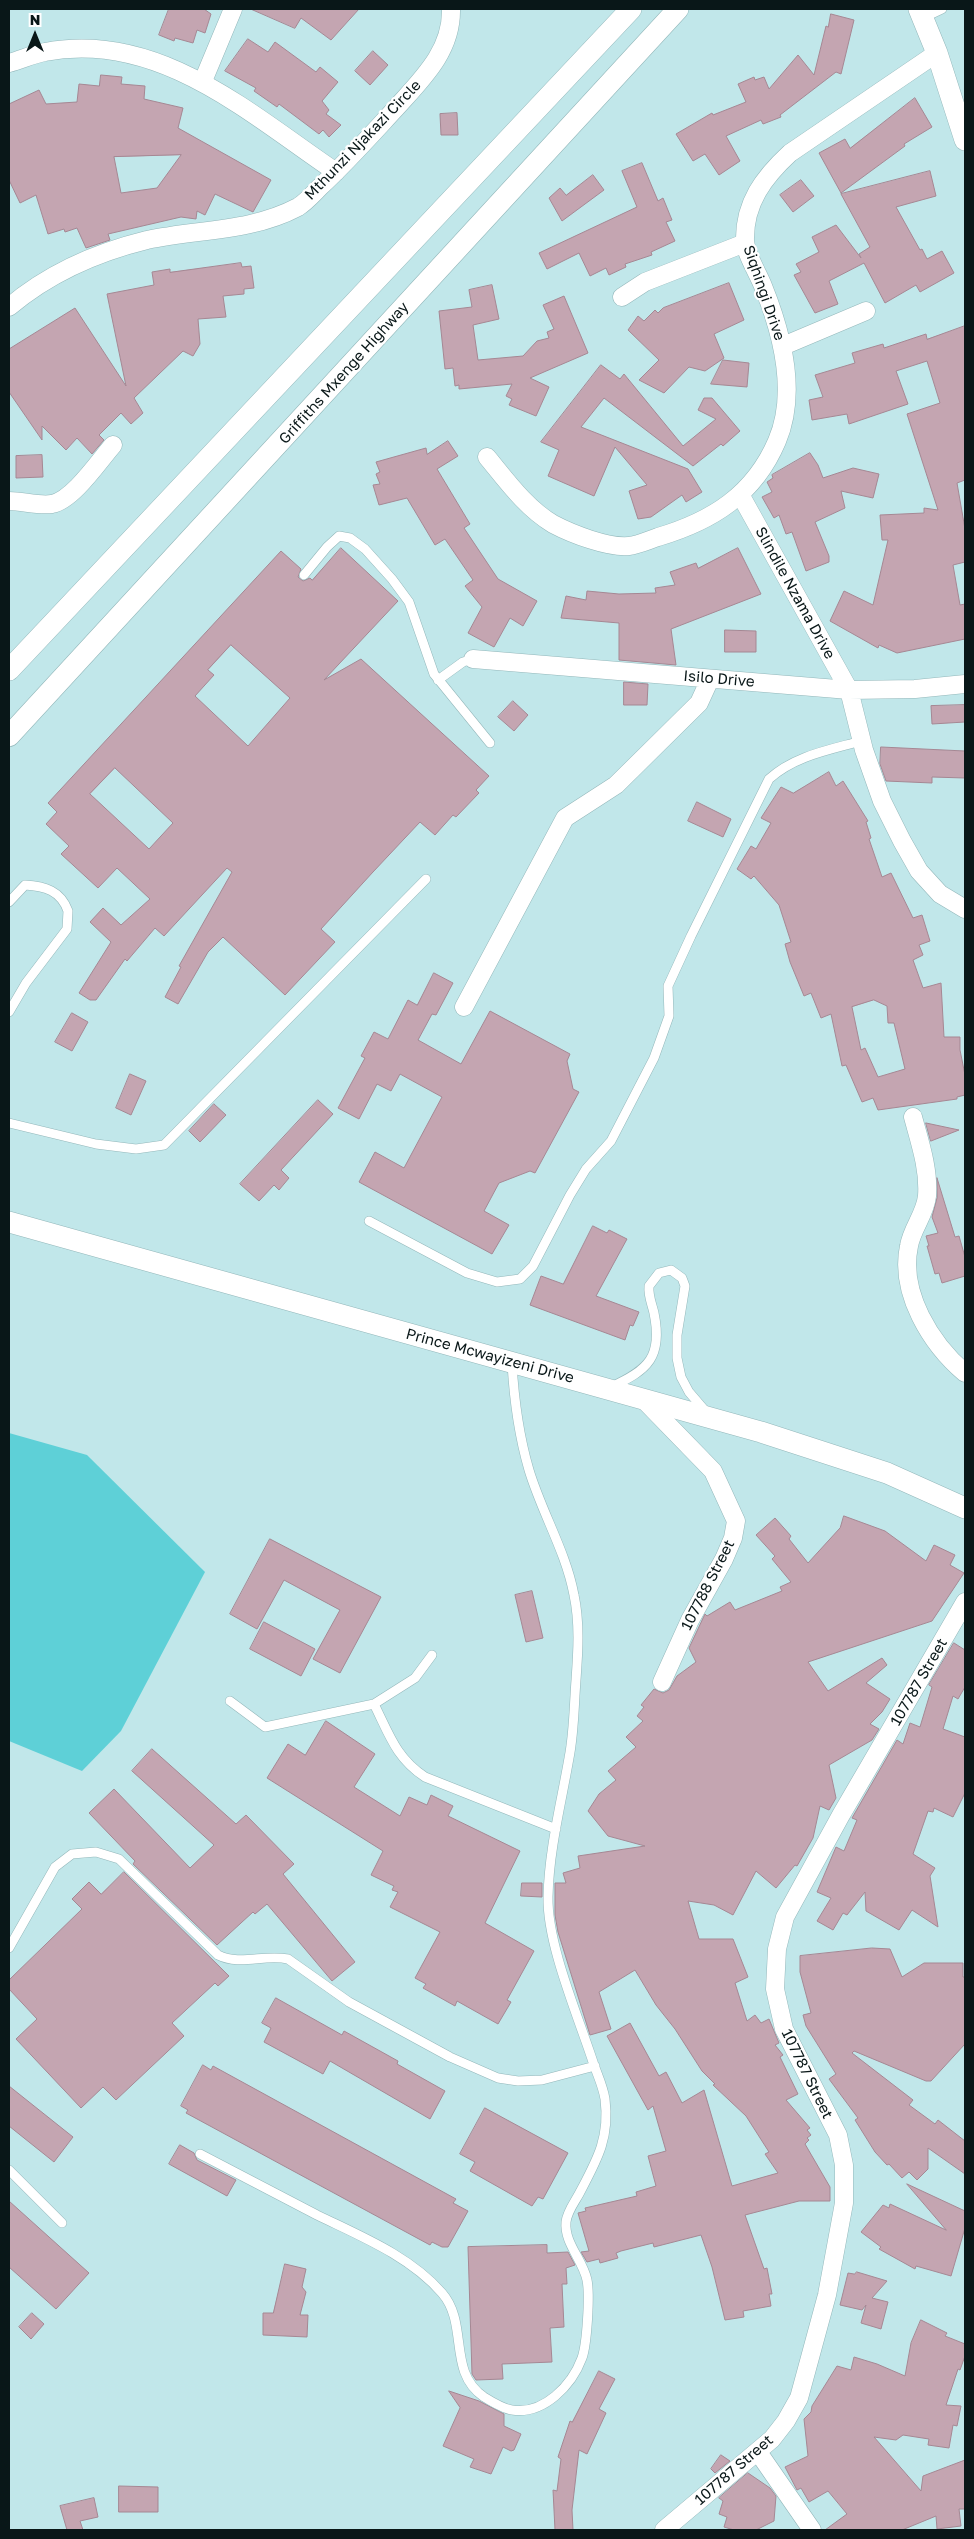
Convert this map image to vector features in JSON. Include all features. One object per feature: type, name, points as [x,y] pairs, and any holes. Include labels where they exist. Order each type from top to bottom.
[{"type":"street","points":[[203,81],[233,9]]},
{"type":"street","name":"Mthunzi Njakazi Circle","points":[[9,306],[64,270],[112,251],[148,240],[242,227],[278,216],[300,206],[336,172],[432,68],[446,41],[451,9]]},
{"type":"street","points":[[9,670],[631,9]]},
{"type":"street","name":"Griffiths Mxenge Highway","points":[[9,736],[678,9]]},
{"type":"street","points":[[921,13],[937,53],[965,140]]},
{"type":"street","points":[[9,64],[45,52],[89,49],[135,54],[173,67],[203,81],[336,172]]},
{"type":"street","name":"Siqhingi Drive","points":[[487,457],[518,495],[552,524],[590,540],[629,546],[686,529],[722,510],[741,496],[762,468],[777,440],[787,398],[783,346],[771,306],[745,243],[748,213],[756,192],[770,172],[790,153],[937,53]]},
{"type":"street","points":[[622,296],[645,282],[745,243]]},
{"type":"street","points":[[783,346],[866,311]]},
{"type":"street","points":[[9,501],[38,504],[60,502],[89,474],[113,445]]},
{"type":"street","name":"Slindile Nzama Drive","points":[[741,496],[849,690],[862,741],[882,801],[919,871],[940,894],[965,909]]},
{"type":"street","name":"Isilo Drive","points":[[472,659],[849,690],[915,689],[965,684]]},
{"type":"street","points":[[464,1007],[565,818],[616,785],[699,703],[710,679]]},
{"type":"street","points":[[913,1117],[928,1174],[924,1212],[909,1243],[907,1259],[908,1280],[929,1332],[939,1347],[965,1373]]},
{"type":"street","name":"Prince Mcwayizeni Drive","points":[[9,1222],[711,1417],[887,1473],[965,1508]]},
{"type":"street","name":"107788 Street","points":[[642,1398],[713,1472],[736,1521],[733,1538],[724,1559],[690,1620],[662,1682]]},
{"type":"street","name":"107787 Street","points":[[664,2530],[684,2522],[758,2452],[786,2421],[799,2398],[827,2295],[844,2203],[844,2165],[838,2135],[791,2044],[777,2005],[776,1959],[785,1917],[841,1815],[965,1602]]},
{"type":"street","points":[[758,2452],[812,2530]]},
{"type":"lane","points":[[921,13],[942,9]]},
{"type":"lane","points":[[304,575],[327,547],[339,536],[350,538],[358,543],[392,579],[409,602],[425,652],[438,680],[490,743]]},
{"type":"lane","points":[[438,680],[464,662],[472,659]]},
{"type":"lane","points":[[368,1221],[467,1273],[497,1282],[520,1279],[533,1266],[570,1195],[586,1169],[611,1141],[637,1094],[654,1058],[669,1016],[668,986],[769,779],[782,767],[795,761],[862,741]]},
{"type":"lane","points":[[9,1123],[96,1144],[136,1149],[164,1145],[426,879]]},
{"type":"lane","points":[[9,902],[25,885],[44,886],[56,894],[68,911],[67,929],[26,983],[9,1012]]},
{"type":"lane","points":[[608,1388],[636,1375],[649,1364],[656,1348],[656,1327],[649,1286],[652,1279],[658,1273],[671,1270],[682,1278],[685,1286],[677,1335],[677,1358],[681,1377],[689,1392],[711,1417]]},
{"type":"lane","points":[[200,2154],[393,2254],[430,2281],[445,2296],[452,2308],[457,2323],[461,2366],[473,2389],[490,2401],[513,2411],[536,2408],[549,2402],[562,2389],[583,2355],[587,2318],[587,2280],[568,2238],[566,2227],[568,2214],[601,2152],[606,2131],[605,2095],[550,1923],[548,1899],[556,1829],[570,1752],[577,1623],[575,1596],[566,1564],[529,1470],[514,1398],[512,1362]]},
{"type":"lane","points":[[230,1701],[265,1727],[374,1704],[415,1678],[432,1655]]},
{"type":"lane","points":[[374,1704],[400,1756],[411,1768],[425,1776],[556,1829]]},
{"type":"lane","points":[[9,1948],[55,1867],[72,1854],[96,1852],[119,1859],[218,1956],[229,1961],[276,1956],[288,1958],[349,2002],[458,2060],[498,2078],[518,2081],[542,2080],[595,2066]]},
{"type":"lane","points":[[9,2170],[62,2222]]},
{"type":"shaded area","points":[[9,1433],[87,1455],[205,1572],[121,1731],[82,1771],[9,1741]]},
{"type":"building","points":[[169,9],[204,9],[211,14],[205,33],[197,30],[193,43],[175,38],[174,41],[159,35]]},
{"type":"building","points":[[251,9],[359,9],[331,40],[301,18],[295,28]]},
{"type":"building","points":[[831,14],[854,20],[841,74],[836,72],[780,115],[781,117],[763,124],[761,120],[726,136],[740,161],[719,175],[705,154],[693,161],[676,134],[712,113],[713,115],[746,102],[738,84],[754,77],[755,80],[764,77],[769,89],[798,55],[814,75],[826,26],[828,27]]},
{"type":"building","points":[[248,39],[268,52],[275,42],[316,72],[320,67],[338,82],[322,101],[329,110],[326,114],[341,125],[329,137],[323,130],[319,134],[279,104],[277,107],[254,91],[256,88],[225,71]]},
{"type":"building","points":[[373,51],[388,65],[370,85],[355,71]]},
{"type":"building","points":[[101,75],[122,77],[121,84],[145,86],[144,99],[183,108],[178,128],[271,180],[253,212],[215,194],[205,215],[197,211],[196,219],[181,217],[108,234],[110,240],[86,248],[77,228],[65,232],[64,229],[48,234],[36,195],[20,203],[9,180],[9,104],[39,90],[46,104],[77,102],[79,84],[99,86]],"holes":[[[181,155],[157,188],[121,193],[114,157]]]},
{"type":"building","points":[[915,98],[932,127],[904,144],[905,146],[841,193],[819,153],[845,139],[850,148]]},
{"type":"building","points":[[457,113],[458,135],[441,135],[440,114]]},
{"type":"building","points":[[642,163],[658,201],[663,198],[672,220],[666,222],[675,241],[651,252],[652,255],[625,264],[626,267],[609,275],[606,268],[590,276],[579,253],[547,269],[539,253],[637,207],[622,171]]},
{"type":"building","points":[[930,171],[936,196],[896,207],[927,259],[942,251],[954,273],[920,292],[916,285],[885,303],[864,263],[829,281],[838,304],[815,313],[794,275],[801,272],[796,264],[819,252],[812,237],[836,225],[861,258],[859,254],[870,247],[841,194]]},
{"type":"building","points":[[593,175],[604,190],[562,221],[549,198],[560,188],[566,195]]},
{"type":"building","points":[[801,180],[814,196],[793,212],[780,195]]},
{"type":"building","points":[[241,263],[242,267],[251,266],[254,288],[244,289],[244,294],[223,296],[226,317],[198,319],[200,344],[193,356],[183,351],[134,398],[143,413],[131,424],[121,413],[99,435],[104,440],[92,454],[77,438],[66,450],[42,426],[42,440],[9,392],[9,349],[75,308],[126,386],[107,294],[154,285],[152,272],[170,269],[170,272]]},
{"type":"building","points":[[729,283],[744,320],[714,334],[724,358],[705,371],[689,367],[664,393],[639,380],[659,360],[628,330],[638,316],[644,321],[655,310],[658,313],[663,308]]},
{"type":"building","points":[[492,285],[499,319],[473,325],[478,360],[523,356],[537,341],[549,338],[547,332],[554,329],[543,305],[564,296],[588,353],[530,378],[549,387],[536,416],[509,405],[512,399],[506,396],[512,384],[459,389],[459,385],[455,386],[453,368],[445,369],[439,311],[472,307],[469,290]]},
{"type":"building","points":[[965,326],[965,480],[957,483],[965,529],[965,562],[953,565],[960,605],[965,604],[965,639],[897,653],[879,645],[878,648],[830,621],[844,591],[873,605],[888,540],[882,540],[880,515],[924,513],[924,508],[938,510],[907,414],[940,403],[927,361],[896,371],[908,404],[849,424],[847,414],[812,420],[809,400],[823,397],[815,375],[855,363],[852,353],[883,344],[884,348],[926,334],[927,339]]},
{"type":"building","points":[[723,360],[749,363],[747,387],[711,384]]},
{"type":"building","points":[[601,365],[620,379],[624,374],[683,446],[716,419],[698,410],[704,398],[712,398],[740,431],[723,446],[721,444],[693,466],[604,398],[581,427],[688,469],[702,492],[686,502],[682,495],[651,517],[638,519],[629,491],[647,485],[615,447],[594,496],[548,476],[559,450],[541,442]]},
{"type":"building","points":[[448,441],[458,456],[437,469],[470,524],[464,528],[498,579],[537,601],[523,626],[510,618],[494,647],[468,633],[482,607],[465,586],[473,580],[445,539],[435,545],[407,498],[379,505],[373,485],[380,484],[376,474],[380,472],[376,462],[426,448],[427,454]]},
{"type":"building","points":[[810,453],[818,465],[823,478],[853,468],[879,474],[873,498],[841,491],[845,508],[815,522],[829,556],[829,562],[806,571],[792,532],[786,534],[779,515],[774,518],[762,497],[772,492],[767,482],[773,478],[772,475]]},
{"type":"building","points":[[42,455],[43,477],[16,478],[16,456]]},
{"type":"building","points":[[341,548],[398,601],[324,680],[361,659],[489,776],[476,790],[479,793],[456,817],[453,815],[435,835],[420,822],[373,872],[321,929],[335,942],[285,995],[223,937],[208,952],[178,1004],[165,997],[181,967],[179,966],[232,872],[227,868],[164,936],[155,928],[127,961],[125,959],[96,1000],[90,1000],[79,993],[111,942],[90,922],[103,908],[121,925],[150,899],[117,868],[98,888],[61,854],[69,846],[46,824],[57,812],[48,803],[281,551],[301,569],[298,577],[303,581],[310,578],[312,580]],"holes":[[[231,645],[290,698],[248,746],[195,696],[214,675],[208,670]],[[115,768],[173,823],[149,849],[90,794]]]},
{"type":"building","points":[[738,548],[761,594],[671,629],[676,665],[619,660],[619,623],[561,618],[566,596],[586,600],[587,591],[619,594],[656,593],[655,588],[675,585],[670,572],[696,563],[698,568]]},
{"type":"building","points":[[725,630],[756,631],[756,652],[725,652]]},
{"type":"building","points":[[624,682],[648,684],[647,705],[624,705]]},
{"type":"building","points":[[513,701],[528,715],[514,731],[498,717]]},
{"type":"building","points":[[965,705],[965,722],[932,724],[931,706]]},
{"type":"building","points":[[881,747],[965,751],[965,778],[932,777],[932,783],[886,781],[880,764]]},
{"type":"building","points":[[829,772],[836,786],[843,781],[868,821],[866,822],[871,838],[869,839],[882,877],[891,873],[913,918],[922,915],[930,941],[919,945],[923,955],[913,960],[923,988],[941,983],[944,1037],[960,1037],[960,1050],[965,1075],[965,1095],[957,1097],[957,1099],[878,1110],[873,1098],[862,1102],[846,1065],[842,1066],[831,1014],[821,1018],[811,993],[804,996],[785,944],[791,942],[779,905],[754,876],[751,879],[737,869],[751,846],[756,849],[771,823],[761,818],[781,787],[793,793]],"holes":[[[874,1000],[887,1006],[888,1023],[894,1023],[905,1069],[878,1077],[865,1048],[861,1050],[852,1007]]]},
{"type":"building","points":[[697,802],[731,819],[723,837],[688,821]]},
{"type":"building","points":[[434,973],[453,983],[436,1015],[432,1014],[418,1040],[461,1064],[490,1011],[570,1054],[567,1061],[573,1089],[579,1092],[535,1173],[530,1171],[499,1183],[484,1211],[509,1225],[492,1254],[359,1182],[375,1152],[404,1168],[442,1097],[400,1074],[391,1091],[377,1084],[359,1119],[338,1108],[365,1058],[361,1056],[374,1032],[388,1039],[408,1000],[417,1005]]},
{"type":"building","points":[[72,1013],[88,1022],[72,1051],[55,1042]]},
{"type":"building","points":[[130,1074],[146,1081],[131,1115],[116,1108]]},
{"type":"building","points":[[318,1100],[333,1114],[281,1170],[289,1178],[279,1190],[274,1185],[259,1201],[240,1184]]},
{"type":"building","points":[[214,1104],[226,1115],[200,1142],[189,1131]]},
{"type":"building","points":[[926,1123],[959,1130],[931,1141]]},
{"type":"building","points":[[937,1178],[955,1237],[959,1236],[965,1257],[965,1276],[942,1283],[939,1273],[935,1274],[926,1236],[938,1233],[932,1217],[937,1198]]},
{"type":"building","points":[[593,1226],[607,1233],[609,1230],[627,1239],[596,1296],[639,1312],[633,1326],[630,1325],[625,1340],[530,1305],[541,1276],[563,1284]]},
{"type":"building","points":[[844,1516],[885,1531],[926,1561],[934,1545],[955,1555],[950,1565],[964,1573],[932,1621],[808,1662],[828,1691],[882,1658],[887,1665],[866,1683],[890,1699],[882,1712],[870,1724],[879,1729],[872,1740],[829,1765],[836,1798],[829,1810],[820,1806],[813,1838],[797,1866],[795,1865],[776,1888],[756,1871],[733,1915],[714,1905],[688,1901],[699,1939],[733,1939],[748,1977],[735,1983],[747,2021],[755,2015],[761,2023],[769,2019],[779,2043],[775,2045],[783,2055],[780,2057],[798,2094],[786,2100],[810,2128],[807,2130],[811,2135],[807,2138],[809,2140],[805,2144],[830,2187],[830,2201],[799,2201],[745,2215],[764,2269],[767,2268],[772,2294],[769,2294],[771,2306],[743,2311],[744,2317],[725,2320],[712,2267],[701,2235],[654,2247],[653,2243],[621,2251],[616,2253],[618,2258],[600,2263],[599,2259],[587,2262],[581,2252],[589,2251],[578,2213],[586,2211],[585,2208],[637,2196],[636,2192],[656,2186],[648,2156],[666,2151],[653,2106],[648,2110],[607,2036],[630,2023],[659,2076],[666,2072],[682,2103],[704,2090],[732,2186],[778,2173],[765,2154],[769,2152],[746,2116],[713,2085],[715,2084],[702,2071],[675,2029],[656,2005],[635,1970],[599,1992],[611,2029],[590,2035],[558,1932],[555,1915],[555,1883],[566,1883],[563,1873],[580,1868],[578,1856],[645,1846],[608,1836],[588,1811],[599,1794],[616,1780],[608,1771],[636,1747],[626,1737],[643,1721],[637,1716],[644,1707],[641,1705],[654,1689],[663,1693],[669,1690],[677,1676],[696,1662],[689,1648],[705,1614],[707,1616],[730,1602],[735,1610],[782,1591],[780,1587],[791,1582],[772,1559],[775,1556],[756,1535],[775,1518],[791,1536],[789,1539],[808,1563],[840,1528]]},
{"type":"building","points":[[270,1539],[381,1597],[340,1673],[313,1659],[340,1610],[284,1580],[257,1629],[230,1614]]},
{"type":"building","points":[[532,1591],[543,1638],[526,1642],[515,1595]]},
{"type":"building","points":[[264,1622],[315,1649],[301,1676],[250,1649]]},
{"type":"building","points":[[954,1643],[965,1650],[965,1687],[958,1699],[953,1696],[943,1729],[965,1737],[965,1793],[953,1817],[934,1808],[933,1812],[928,1811],[913,1854],[935,1868],[930,1876],[938,1927],[912,1910],[899,1930],[866,1911],[865,1892],[847,1915],[843,1913],[833,1930],[817,1921],[831,1898],[817,1892],[836,1847],[844,1851],[857,1820],[852,1818],[897,1740],[903,1744],[910,1723],[920,1727],[932,1687],[929,1685]]},
{"type":"building","points":[[326,1721],[375,1754],[354,1787],[400,1816],[409,1797],[427,1805],[431,1795],[453,1806],[448,1816],[520,1851],[485,1923],[534,1951],[507,2000],[511,2002],[498,2024],[457,2001],[455,2006],[423,1988],[426,1984],[415,1978],[440,1932],[390,1907],[398,1892],[392,1890],[394,1886],[371,1875],[383,1851],[267,1778],[288,1744],[305,1755]]},
{"type":"building","points":[[152,1749],[236,1824],[246,1815],[294,1864],[283,1874],[355,1962],[332,1981],[267,1904],[255,1914],[253,1912],[217,1945],[133,1864],[135,1861],[89,1813],[114,1789],[190,1868],[214,1845],[132,1771]]},
{"type":"building","points":[[124,1872],[229,1976],[218,1986],[215,1983],[172,2023],[184,2036],[116,2100],[103,2087],[81,2108],[16,2039],[37,2019],[9,1989],[9,1980],[82,1909],[72,1899],[89,1882],[101,1894]]},
{"type":"building","points":[[522,1883],[542,1883],[542,1897],[521,1896]]},
{"type":"building","points":[[872,1948],[890,1949],[902,1977],[924,1963],[963,1963],[963,1977],[965,1977],[965,2044],[931,2081],[926,2081],[854,2051],[852,2053],[913,2100],[909,2105],[935,2124],[938,2120],[965,2141],[965,2174],[928,2148],[928,2169],[917,2180],[909,2172],[902,2178],[889,2164],[887,2165],[875,2152],[855,2120],[858,2118],[829,2079],[836,2074],[806,2026],[803,2015],[811,2013],[800,1972],[800,1956]]},
{"type":"building","points":[[276,1998],[342,2035],[344,2031],[398,2061],[397,2064],[445,2091],[430,2119],[330,2061],[323,2074],[264,2042],[271,2028],[262,2023]]},
{"type":"building","points":[[203,2065],[211,2070],[213,2066],[456,2199],[453,2203],[468,2211],[448,2247],[442,2247],[432,2242],[430,2245],[186,2113],[188,2110],[181,2106]]},
{"type":"building","points":[[9,2086],[73,2137],[54,2162],[9,2126]]},
{"type":"building","points":[[485,2108],[568,2153],[543,2199],[538,2197],[532,2206],[470,2171],[475,2162],[460,2154]]},
{"type":"building","points":[[180,2145],[194,2153],[197,2160],[236,2180],[227,2196],[169,2164]]},
{"type":"building","points":[[907,2184],[965,2211],[965,2228],[951,2276],[916,2266],[915,2269],[879,2249],[881,2247],[861,2232],[883,2205],[889,2208],[890,2204],[946,2230]]},
{"type":"building","points":[[9,2201],[89,2273],[56,2309],[9,2267]]},
{"type":"building","points":[[547,2245],[547,2253],[568,2252],[575,2265],[566,2268],[567,2284],[562,2284],[564,2327],[550,2328],[552,2362],[502,2364],[503,2379],[476,2380],[472,2374],[468,2247]]},
{"type":"building","points":[[285,2264],[306,2269],[302,2287],[306,2292],[300,2315],[308,2315],[307,2337],[263,2335],[263,2313],[273,2313]]},
{"type":"building","points":[[857,2272],[887,2281],[872,2298],[888,2302],[881,2329],[861,2323],[866,2305],[862,2310],[840,2305],[848,2273],[854,2274]]},
{"type":"building","points":[[32,2313],[44,2324],[31,2339],[19,2327]]},
{"type":"building","points":[[921,2320],[947,2333],[945,2336],[965,2344],[965,2356],[960,2370],[958,2369],[946,2405],[961,2406],[957,2426],[953,2425],[949,2448],[928,2445],[929,2439],[903,2435],[896,2440],[874,2437],[921,2491],[923,2476],[965,2460],[965,2509],[959,2509],[961,2526],[937,2529],[936,2516],[902,2530],[825,2530],[847,2514],[828,2491],[809,2502],[801,2488],[797,2490],[785,2467],[808,2456],[804,2419],[811,2412],[812,2406],[837,2366],[851,2370],[854,2357],[905,2376],[911,2343]]},
{"type":"building","points":[[599,2371],[615,2379],[599,2409],[606,2413],[587,2454],[579,2450],[572,2510],[573,2530],[555,2530],[553,2490],[557,2491],[561,2459],[558,2457],[570,2421],[572,2422]]},
{"type":"building","points":[[449,2391],[479,2401],[504,2414],[504,2426],[521,2434],[514,2450],[511,2451],[503,2447],[491,2474],[470,2467],[474,2459],[443,2446],[460,2408]]},
{"type":"building","points":[[721,2455],[730,2461],[715,2473],[711,2469]]},
{"type":"building","points":[[748,2473],[770,2488],[776,2496],[774,2521],[756,2530],[734,2530],[724,2527],[727,2517],[719,2514],[723,2501],[719,2498]]},
{"type":"building","points":[[119,2486],[158,2487],[158,2512],[119,2512]]},
{"type":"building","points":[[94,2498],[98,2517],[80,2521],[83,2530],[67,2530],[60,2506]]}]
